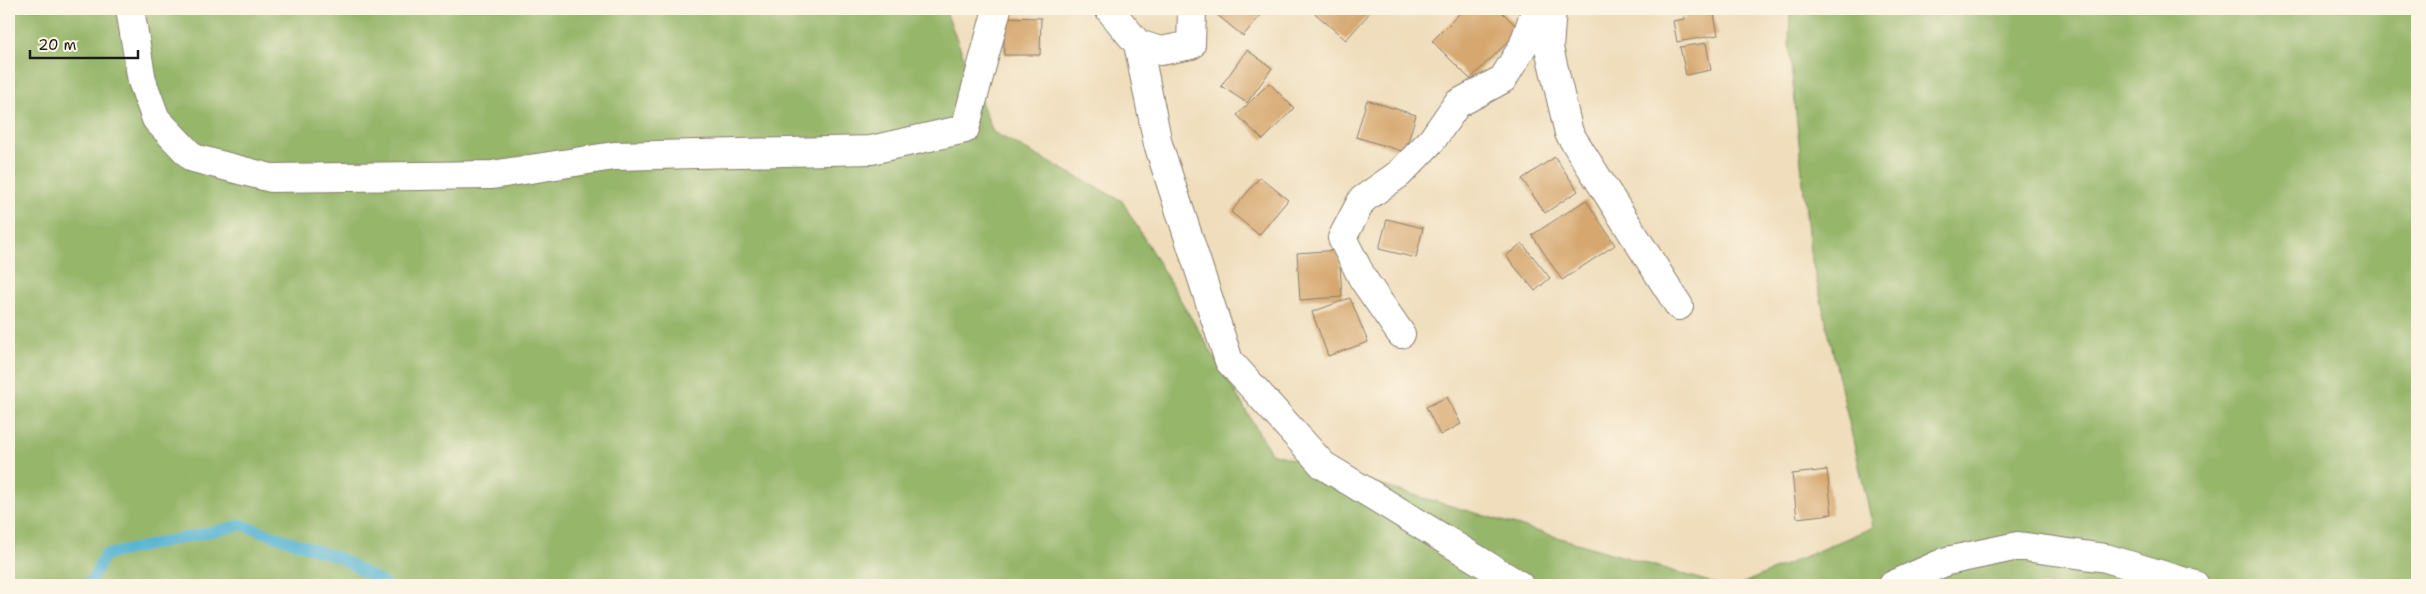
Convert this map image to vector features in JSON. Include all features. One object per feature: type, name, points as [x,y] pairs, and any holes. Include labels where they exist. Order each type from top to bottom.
[{"type":"street","points":[[130,9],[142,81],[156,119],[193,158],[271,178],[492,176],[614,156],[871,150],[965,128],[997,9]]},
{"type":"street","points":[[1109,9],[1138,44],[1158,144],[1229,361],[1323,465],[1519,585]]},
{"type":"street","points":[[1401,334],[1363,279],[1342,238],[1362,200],[1399,174],[1432,140],[1458,104],[1504,79],[1523,46],[1536,9]]},
{"type":"street","points":[[1552,9],[1549,48],[1568,133],[1679,306]]},
{"type":"street","points":[[1138,44],[1161,51],[1191,45],[1192,10]]},
{"type":"street","points":[[1893,585],[1947,561],[2018,546],[2106,558],[2195,585]]},
{"type":"green space","points":[[9,9],[945,9],[993,132],[1122,201],[1271,453],[1720,585],[9,585]]},
{"type":"green space","points":[[1790,9],[2417,9],[2417,585],[1739,585],[1873,527],[1810,252],[1789,44]]},
{"type":"building","points":[[1210,9],[1266,9],[1243,36]]},
{"type":"building","points":[[1310,9],[1373,9],[1346,40]]},
{"type":"building","points":[[1464,9],[1499,9],[1520,30],[1470,79],[1432,41]]},
{"type":"building","points":[[1713,9],[1718,35],[1677,42],[1673,21],[1685,19],[1684,10]]},
{"type":"building","points":[[1004,17],[1041,18],[1040,55],[1004,55]]},
{"type":"building","points":[[1706,43],[1711,70],[1686,75],[1680,47]]},
{"type":"building","points":[[1247,50],[1272,68],[1247,103],[1221,86]]},
{"type":"building","points":[[1269,83],[1294,108],[1263,140],[1237,115]]},
{"type":"building","points":[[1367,100],[1416,115],[1405,152],[1356,137]]},
{"type":"building","points":[[1555,157],[1578,191],[1545,213],[1522,179]]},
{"type":"building","points":[[1260,177],[1288,200],[1259,235],[1231,212]]},
{"type":"building","points":[[1586,200],[1615,245],[1562,280],[1532,235]]},
{"type":"building","points":[[1387,219],[1423,228],[1416,258],[1379,249]]},
{"type":"building","points":[[1522,243],[1550,278],[1535,291],[1506,256]]},
{"type":"building","points":[[1339,250],[1342,297],[1300,300],[1297,253]]},
{"type":"building","points":[[1350,298],[1368,342],[1328,356],[1312,312]]},
{"type":"building","points":[[1447,397],[1461,424],[1440,435],[1426,407]]},
{"type":"building","points":[[1827,470],[1832,514],[1797,518],[1792,474]]},
{"type":"waterway","points":[[89,585],[105,555],[242,525],[340,558],[387,585]]}]
